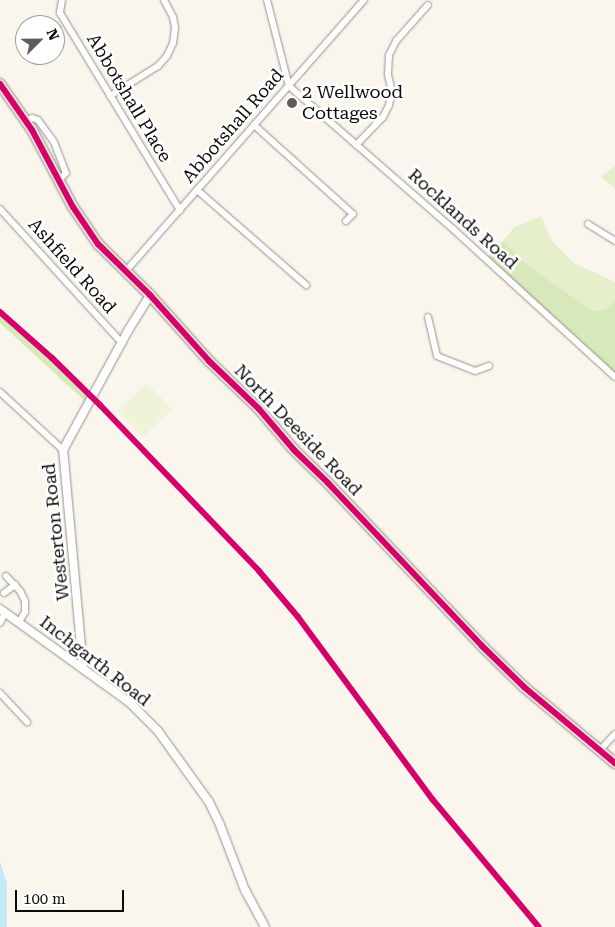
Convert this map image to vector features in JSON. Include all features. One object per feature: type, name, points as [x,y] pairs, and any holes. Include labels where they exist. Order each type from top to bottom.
[{"type":"main road","name":"North Deeside Road","points":[[0,84],[26,121],[84,225],[125,272],[150,295],[210,361],[259,410],[294,450],[328,483],[482,646],[524,687],[615,763]]},
{"type":"street","name":"Abbotshall Place","points":[[62,0],[60,13],[180,210]]},
{"type":"street","points":[[110,96],[158,66],[167,56],[173,43],[175,28],[173,17],[164,0]]},
{"type":"street","points":[[267,0],[289,86]]},
{"type":"street","name":"Abbotshall Road","points":[[125,272],[364,0]]},
{"type":"street","points":[[356,145],[383,116],[389,105],[392,92],[388,74],[389,55],[392,48],[428,5]]},
{"type":"street","name":"Rocklands Road","points":[[289,86],[486,259],[615,377]]},
{"type":"street","points":[[254,125],[353,214],[346,221]]},
{"type":"street","points":[[197,190],[306,285]]},
{"type":"street","name":"Ashfield Road","points":[[0,209],[122,343]]},
{"type":"street","points":[[588,224],[615,241]]},
{"type":"street","name":"Westerton Road","points":[[83,668],[63,450],[150,295]]},
{"type":"street","points":[[428,317],[436,356],[475,371],[489,366]]},
{"type":"street","points":[[0,392],[63,450]]},
{"type":"street","points":[[6,576],[24,597],[26,605],[19,622]]},
{"type":"street","points":[[4,594],[15,585]]},
{"type":"street","points":[[0,623],[2,611]]},
{"type":"street","name":"Inchgarth Road","points":[[2,611],[129,702],[158,731],[193,778],[220,825],[245,890],[265,927]]},
{"type":"street","points":[[0,693],[27,722]]},
{"type":"street","points":[[600,750],[615,734]]},
{"type":"green space","points":[[615,166],[615,189],[601,177]]},
{"type":"green space","points":[[541,216],[552,241],[574,263],[615,282],[615,300],[605,310],[593,311],[530,267],[503,241],[514,227]]},
{"type":"green space","points":[[503,241],[530,267],[593,311],[605,310],[615,300],[615,377],[486,259]]},
{"type":"green space","points":[[0,313],[52,358],[89,394],[85,401],[0,323]]},
{"type":"green space","points":[[147,383],[172,409],[143,437],[118,411]]},
{"type":"water","points":[[0,862],[7,883],[7,927],[0,927]]},
{"type":"cycle path","points":[[0,84],[32,130],[73,207],[98,244],[150,295],[209,361],[259,409],[294,450],[328,483],[482,646],[524,687],[615,763]]},
{"type":"cycle path","points":[[0,312],[52,358],[100,405],[259,571],[298,617],[433,800],[539,927]]},
{"type":"place","name":"2 Wellwood Cottages","points":[[292,103]]}]
